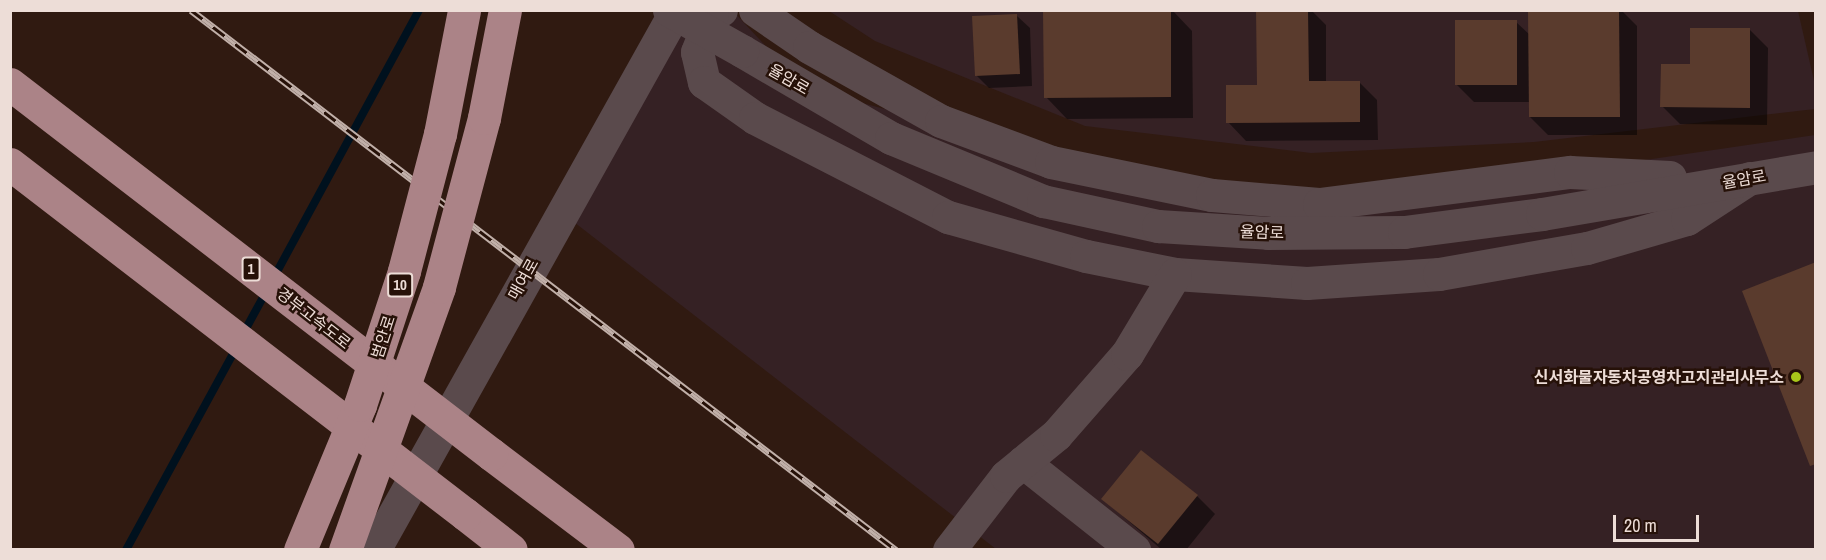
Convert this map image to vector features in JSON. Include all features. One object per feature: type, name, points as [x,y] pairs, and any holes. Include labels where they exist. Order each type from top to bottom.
[{"type":"highway","name":"범안로","points":[[300,549],[360,405],[404,271],[438,145],[464,10]]},
{"type":"highway","name":"10","points":[[345,549],[439,287],[484,118],[505,10]]},
{"type":"highway","name":"경부고속도로","points":[[10,84],[490,454],[618,549]]},
{"type":"highway","points":[[10,164],[511,549]]},
{"type":"street","name":"율암로","points":[[669,10],[891,138],[1043,201],[1158,226],[1268,233],[1404,232],[1542,214],[1815,167]]},
{"type":"street","name":"매여로","points":[[374,549],[676,10]]},
{"type":"street","points":[[721,10],[712,14],[697,52],[704,82],[755,118],[948,217],[1086,256],[1174,274],[1307,284],[1439,274],[1587,248],[1687,219],[1750,178]]},
{"type":"street","points":[[755,10],[809,47],[941,121],[1051,162],[1212,195],[1319,204],[1570,172],[1750,178]]},
{"type":"street","points":[[949,549],[1006,476],[1056,435],[1127,354],[1174,274]]},
{"type":"street","points":[[1023,462],[1134,549]]},
{"type":"shaded area","points":[[676,11],[733,11],[805,88],[1212,195],[1515,179],[1815,135],[1815,549],[996,549],[561,212]]},
{"type":"shaded area","points":[[829,11],[1798,11],[1815,85],[1815,109],[1534,142],[1311,153],[1085,126],[875,41]]},
{"type":"building","points":[[1043,10],[1171,10],[1171,97],[1044,98]]},
{"type":"building","points":[[1256,10],[1308,10],[1309,81],[1360,81],[1360,122],[1226,123],[1226,85],[1257,85]]},
{"type":"building","points":[[1528,10],[1619,10],[1620,117],[1529,117]]},
{"type":"building","points":[[1017,14],[1020,74],[975,76],[972,16]]},
{"type":"building","points":[[1455,20],[1517,20],[1517,85],[1455,85]]},
{"type":"building","points":[[1690,28],[1750,28],[1750,108],[1660,107],[1661,64],[1690,64]]},
{"type":"building","name":"신서화물자동차공영차고지관리사무소","points":[[1816,262],[1816,464],[1810,466],[1742,291]]},
{"type":"building","points":[[1141,450],[1198,495],[1158,544],[1101,499]]},
{"type":"waterway","points":[[273,279],[419,10]]},
{"type":"waterway","points":[[243,334],[267,290]]},
{"type":"waterway","points":[[126,550],[237,346]]},
{"type":"railway","points":[[191,10],[896,550]]},
{"type":"place","name":"신서화물자동차공영차고지관리사무소","points":[[1796,377]]}]
